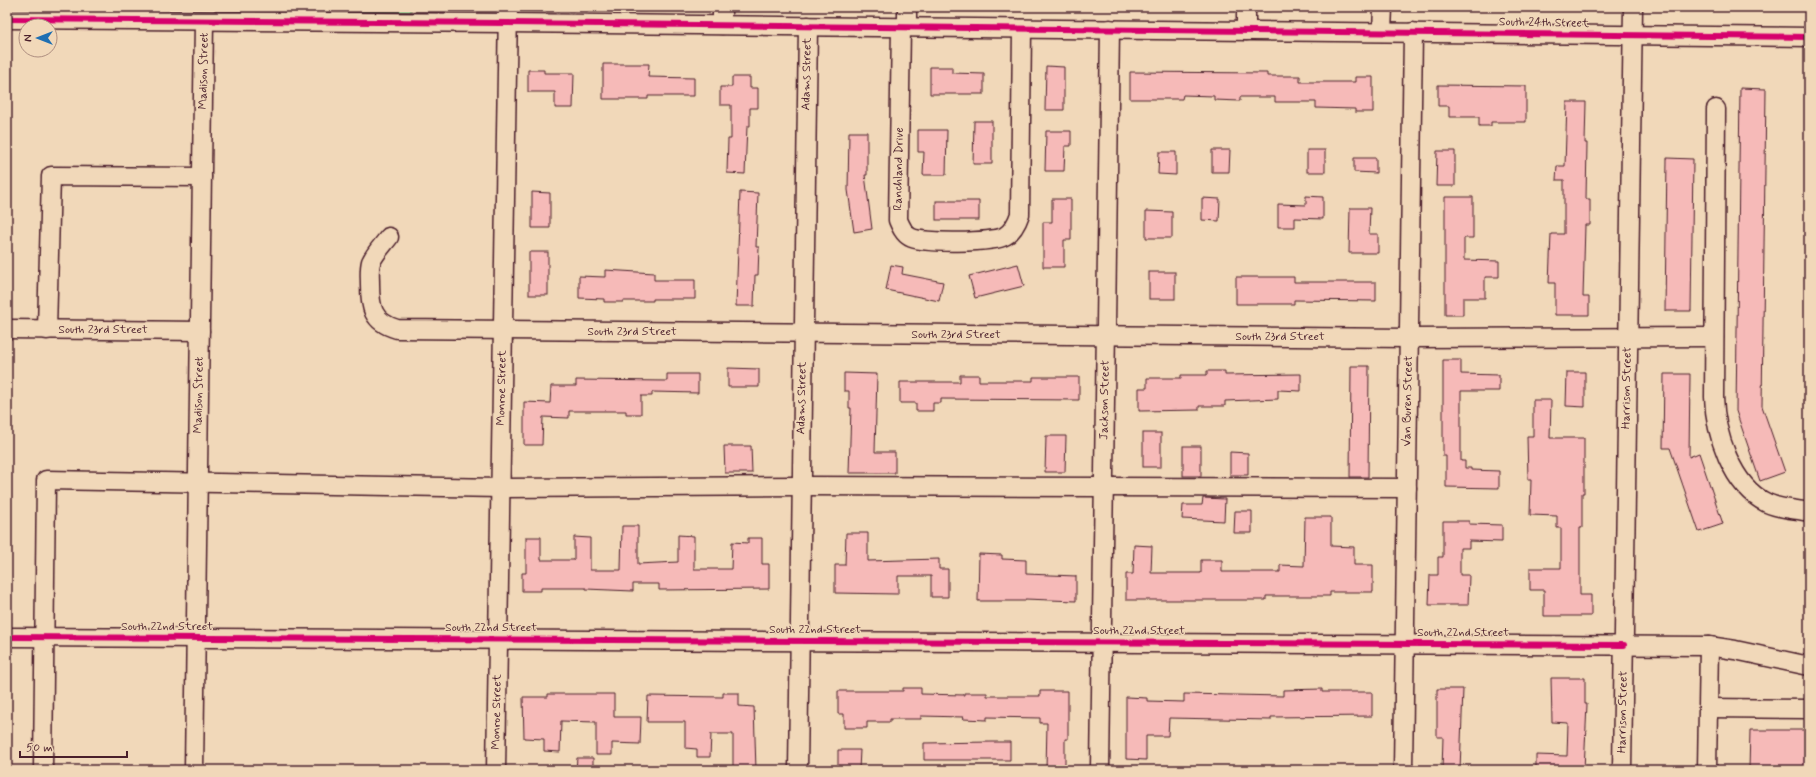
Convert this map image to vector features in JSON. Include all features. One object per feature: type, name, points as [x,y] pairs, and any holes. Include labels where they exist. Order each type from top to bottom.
[{"type":"street","points":[[722,7],[722,25]]},
{"type":"street","name":"Ranchland Drive","points":[[907,7],[904,27],[898,220],[906,234],[920,241],[998,240],[1009,233],[1017,223],[1020,214],[1022,29]]},
{"type":"street","points":[[1246,7],[1246,31]]},
{"type":"street","points":[[1382,32],[1383,7]]},
{"type":"street","name":"Harrison Street","points":[[1622,770],[1627,338],[1633,7]]},
{"type":"street","name":"South 24th Street","points":[[7,20],[204,20],[342,14],[411,14],[507,15],[722,25],[1413,32],[1633,36],[1809,36]]},
{"type":"street","name":"Monroe Street","points":[[496,770],[507,15]]},
{"type":"street","name":"Madison Street","points":[[194,770],[204,20]]},
{"type":"street","name":"Adams Street","points":[[798,770],[808,26]]},
{"type":"street","name":"Jackson Street","points":[[1100,770],[1110,29]]},
{"type":"street","name":"Van Buren Street","points":[[1403,770],[1413,32]]},
{"type":"street","points":[[1716,109],[1714,410],[1720,438],[1730,462],[1744,483],[1759,498],[1778,506],[1805,510]]},
{"type":"street","points":[[47,330],[51,176],[202,177]]},
{"type":"street","name":"South 23rd Street","points":[[389,236],[371,263],[370,302],[373,312],[380,321],[388,327],[397,329],[803,334],[1409,338],[1714,338]]},
{"type":"street","name":"South 23rd Street","points":[[7,329],[200,330]]},
{"type":"street","points":[[43,770],[46,480],[198,484],[500,488],[801,486],[1407,488]]},
{"type":"street","name":"South 22nd Street","points":[[7,637],[1708,646],[1735,650],[1809,666]]},
{"type":"street","points":[[1707,768],[1708,646]]},
{"type":"street","points":[[1708,708],[1809,709]]},
{"type":"green space","points":[[342,7],[411,7],[411,22],[342,21]]},
{"type":"building","points":[[603,64],[649,64],[648,77],[694,78],[694,96],[648,96],[648,99],[603,99]]},
{"type":"building","points":[[1046,66],[1064,67],[1064,110],[1045,110]]},
{"type":"building","points":[[930,67],[952,67],[952,73],[984,74],[984,94],[930,94]]},
{"type":"building","points":[[528,70],[544,70],[544,73],[574,73],[573,108],[555,108],[555,92],[528,92]]},
{"type":"building","points":[[1130,72],[1267,73],[1267,76],[1300,76],[1300,82],[1355,82],[1355,77],[1373,77],[1373,112],[1355,112],[1355,109],[1316,108],[1316,102],[1275,102],[1275,97],[1240,97],[1240,101],[1214,100],[1214,96],[1183,95],[1182,99],[1130,99]]},
{"type":"building","points":[[732,77],[750,77],[750,88],[758,88],[758,108],[750,108],[750,126],[747,126],[745,174],[727,173],[728,139],[731,139],[731,105],[720,105],[720,87],[732,87]]},
{"type":"building","points":[[1438,85],[1526,86],[1526,122],[1491,122],[1491,126],[1479,126],[1479,117],[1449,117],[1449,106],[1438,106]]},
{"type":"building","points":[[1740,88],[1766,89],[1762,406],[1785,472],[1760,481],[1736,411]]},
{"type":"building","points":[[1567,102],[1586,102],[1586,199],[1590,199],[1590,225],[1585,225],[1583,297],[1589,297],[1589,315],[1555,315],[1555,283],[1549,283],[1551,234],[1564,234],[1564,180],[1556,180],[1557,166],[1565,166]]},
{"type":"building","points":[[974,121],[992,121],[992,164],[973,164]]},
{"type":"building","points":[[918,130],[947,130],[946,175],[923,175],[924,152],[918,152]]},
{"type":"building","points":[[1046,131],[1071,131],[1071,146],[1065,146],[1064,171],[1045,171]]},
{"type":"building","points":[[849,132],[867,132],[867,175],[865,175],[872,229],[854,232],[848,190]]},
{"type":"building","points":[[1212,150],[1230,150],[1229,172],[1212,172]]},
{"type":"building","points":[[1307,150],[1325,150],[1325,172],[1307,172]]},
{"type":"building","points":[[1437,151],[1455,151],[1455,186],[1436,186]]},
{"type":"building","points":[[1159,152],[1176,152],[1176,175],[1158,174]]},
{"type":"building","points":[[1354,158],[1376,158],[1376,173],[1354,172]]},
{"type":"building","points":[[1667,158],[1693,159],[1691,311],[1665,311]]},
{"type":"building","points":[[532,192],[550,193],[550,228],[532,228]]},
{"type":"building","points":[[740,192],[758,193],[756,247],[759,247],[758,275],[755,275],[754,306],[736,306]]},
{"type":"building","points":[[1306,196],[1323,197],[1323,219],[1295,218],[1295,227],[1278,227],[1278,204],[1306,205]]},
{"type":"building","points":[[1445,197],[1473,197],[1473,238],[1464,238],[1464,260],[1499,261],[1499,277],[1485,277],[1485,298],[1463,298],[1463,315],[1445,315]]},
{"type":"building","points":[[1202,198],[1220,199],[1219,221],[1202,220]]},
{"type":"building","points":[[1052,199],[1071,199],[1071,240],[1064,240],[1064,267],[1043,267],[1043,222],[1052,222]]},
{"type":"building","points":[[936,201],[979,201],[979,220],[936,220]]},
{"type":"building","points":[[1350,208],[1370,208],[1369,234],[1378,234],[1378,253],[1349,253]]},
{"type":"building","points":[[1146,211],[1172,212],[1172,238],[1146,238]]},
{"type":"building","points":[[529,252],[548,252],[548,295],[529,295]]},
{"type":"building","points":[[1018,264],[1024,286],[975,298],[969,276]]},
{"type":"building","points":[[891,265],[903,267],[902,274],[943,282],[939,301],[886,290]]},
{"type":"building","points":[[605,270],[654,273],[654,280],[695,280],[695,299],[653,299],[653,301],[604,302],[604,299],[579,298],[579,276],[605,277]]},
{"type":"building","points":[[1149,272],[1175,272],[1175,299],[1149,299]]},
{"type":"building","points":[[1236,277],[1294,277],[1294,282],[1376,282],[1376,301],[1294,300],[1294,304],[1236,304]]},
{"type":"building","points":[[1443,360],[1461,360],[1461,374],[1499,375],[1499,391],[1461,391],[1461,461],[1465,461],[1465,468],[1471,468],[1471,470],[1499,471],[1499,488],[1446,487],[1446,456],[1443,456]]},
{"type":"building","points":[[1351,366],[1369,366],[1368,477],[1350,477]]},
{"type":"building","points":[[728,368],[759,369],[759,387],[728,387]]},
{"type":"building","points":[[1207,371],[1225,371],[1225,375],[1301,374],[1301,391],[1278,390],[1278,399],[1225,401],[1225,406],[1199,406],[1199,410],[1139,411],[1139,388],[1147,388],[1147,378],[1181,378],[1181,375],[1207,375]]},
{"type":"building","points":[[1567,372],[1585,372],[1585,407],[1566,406]]},
{"type":"building","points":[[844,373],[877,374],[875,452],[895,452],[895,473],[849,473],[851,408],[849,408],[849,391],[844,391]]},
{"type":"building","points":[[667,374],[698,374],[698,393],[652,392],[652,396],[641,396],[641,414],[626,414],[626,411],[569,411],[569,418],[543,417],[542,445],[524,445],[524,402],[550,403],[551,386],[576,386],[576,380],[667,381]]},
{"type":"building","points":[[1664,374],[1690,374],[1689,457],[1699,453],[1723,524],[1699,532],[1670,448],[1663,448]]},
{"type":"building","points":[[960,375],[979,375],[979,381],[1033,381],[1033,377],[1079,377],[1079,400],[941,399],[941,403],[933,403],[933,411],[916,411],[916,403],[900,403],[900,382],[960,382]]},
{"type":"building","points":[[1533,400],[1551,400],[1550,438],[1584,438],[1584,493],[1582,493],[1582,528],[1580,528],[1580,595],[1591,595],[1591,616],[1544,616],[1544,590],[1530,590],[1530,568],[1561,568],[1561,528],[1557,528],[1557,516],[1530,515],[1531,480],[1528,480],[1527,436],[1533,436]]},
{"type":"building","points":[[1143,433],[1161,433],[1161,467],[1143,467]]},
{"type":"building","points":[[1046,436],[1066,436],[1065,472],[1045,472]]},
{"type":"building","points":[[724,446],[751,446],[752,473],[725,473]]},
{"type":"building","points":[[1183,446],[1201,446],[1201,476],[1183,476]]},
{"type":"building","points":[[1230,452],[1248,453],[1248,475],[1230,475]]},
{"type":"building","points":[[1203,498],[1225,499],[1224,521],[1182,519],[1183,505],[1202,505]]},
{"type":"building","points":[[1235,511],[1252,511],[1252,533],[1234,533]]},
{"type":"building","points":[[1305,517],[1331,517],[1331,546],[1354,547],[1354,565],[1373,565],[1373,592],[1330,592],[1330,596],[1266,596],[1266,600],[1126,600],[1126,574],[1133,574],[1134,545],[1152,546],[1151,573],[1201,573],[1201,560],[1222,560],[1222,572],[1280,572],[1280,565],[1304,566]]},
{"type":"building","points":[[1443,521],[1469,521],[1469,524],[1502,525],[1502,542],[1469,541],[1469,548],[1460,548],[1460,575],[1469,575],[1468,605],[1429,605],[1430,575],[1438,575],[1438,557],[1443,557]]},
{"type":"building","points":[[622,526],[638,526],[638,564],[678,562],[678,535],[694,536],[694,569],[731,569],[732,542],[748,543],[748,538],[762,538],[762,564],[769,564],[769,589],[659,590],[659,584],[633,584],[633,591],[586,588],[541,588],[541,591],[522,591],[522,573],[526,573],[526,537],[541,537],[541,560],[574,560],[574,537],[590,538],[590,570],[621,570]]},
{"type":"building","points":[[846,533],[868,533],[868,561],[939,559],[939,569],[948,569],[948,597],[931,597],[931,576],[898,576],[898,594],[835,593],[835,565],[845,565]]},
{"type":"building","points":[[979,554],[1002,555],[1002,559],[1026,560],[1026,574],[1076,576],[1076,601],[1025,599],[1025,601],[978,601]]},
{"type":"building","points":[[1551,678],[1585,678],[1585,704],[1587,704],[1584,770],[1536,770],[1536,755],[1567,756],[1568,723],[1552,722]]},
{"type":"building","points":[[903,688],[921,688],[921,694],[964,695],[964,693],[987,693],[987,696],[1040,696],[1040,691],[1068,691],[1068,739],[1065,739],[1065,770],[1046,770],[1047,723],[1040,723],[1040,718],[987,717],[987,720],[963,719],[964,717],[921,716],[921,719],[890,719],[890,722],[867,722],[867,728],[844,728],[844,714],[838,714],[838,691],[903,691]]},
{"type":"building","points":[[1322,689],[1322,692],[1372,692],[1372,716],[1271,717],[1271,720],[1169,718],[1168,736],[1146,736],[1146,760],[1126,759],[1126,697],[1147,698],[1147,701],[1184,702],[1184,694],[1283,696],[1283,690]]},
{"type":"building","points":[[1437,689],[1463,689],[1460,770],[1442,770],[1443,737],[1437,737]]},
{"type":"building","points":[[723,693],[739,693],[739,706],[754,707],[756,770],[733,770],[733,734],[711,734],[710,757],[697,757],[697,749],[685,748],[685,722],[647,722],[648,696],[723,697]]},
{"type":"building","points":[[548,694],[614,694],[614,717],[641,717],[640,744],[612,743],[612,755],[596,755],[596,722],[561,721],[560,752],[544,751],[544,739],[524,738],[523,697],[548,697]]},
{"type":"building","points":[[1750,730],[1809,730],[1809,770],[1749,770]]},
{"type":"building","points":[[1010,742],[1010,760],[924,760],[924,743]]},
{"type":"building","points":[[838,750],[860,750],[859,770],[838,770]]},
{"type":"building","points":[[577,758],[593,758],[593,770],[576,770]]},
{"type":"cycle path","points":[[7,19],[1809,37]]},
{"type":"cycle path","points":[[7,637],[1624,645]]}]
